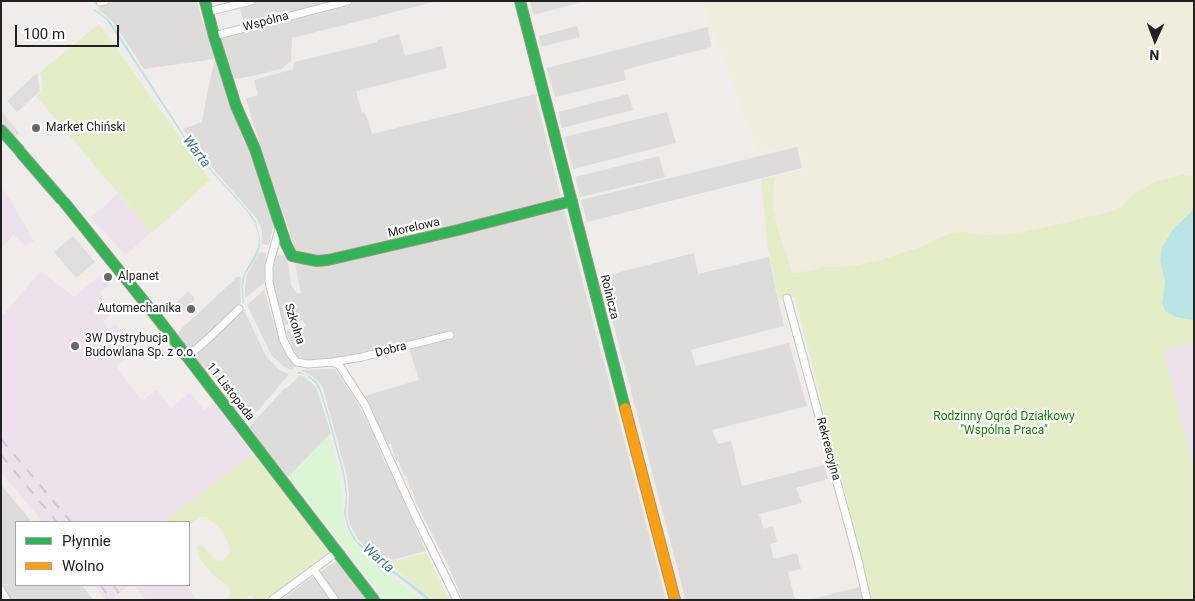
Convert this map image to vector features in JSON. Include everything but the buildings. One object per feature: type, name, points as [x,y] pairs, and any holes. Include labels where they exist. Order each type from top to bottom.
[{"type":"street","points":[[251,1],[206,7],[236,106],[255,148],[280,225]]},
{"type":"street","name":"Wspólna","points":[[214,36],[348,1]]},
{"type":"street","name":"Rolnicza","points":[[520,1],[675,600]]},
{"type":"street","name":"11 Listopada","points":[[1,130],[62,201],[187,357],[374,600]]},
{"type":"street","name":"Morelowa","points":[[280,225],[292,256],[317,261],[458,230],[572,200]]},
{"type":"street","name":"Szkolna","points":[[280,225],[269,266],[269,282],[283,339],[297,362],[308,364],[332,362]]},
{"type":"street","name":"Rekreacyjna","points":[[787,298],[867,600]]},
{"type":"street","points":[[187,357],[210,338],[239,309]]},
{"type":"street","name":"Dobra","points":[[332,362],[362,358],[450,335]]},
{"type":"street","points":[[332,362],[339,365],[365,405],[414,513],[457,600]]},
{"type":"street","points":[[272,600],[337,552]]},
{"type":"street","points":[[314,570],[335,600]]},
{"type":"street","points":[[1,590],[7,600]]},
{"type":"shaded area","points":[[117,1],[197,1],[215,59],[144,69],[113,22],[98,9],[101,5]]},
{"type":"shaded area","points":[[259,1],[342,1],[245,26],[239,6]]},
{"type":"shaded area","points":[[358,1],[438,1],[292,38],[291,61],[281,69],[234,79],[221,37]]},
{"type":"shaded area","points":[[530,1],[586,1],[533,15]]},
{"type":"shaded area","points":[[702,1],[1194,1],[1194,175],[1181,175],[1154,182],[1131,196],[1122,206],[1112,211],[1051,226],[1011,234],[941,237],[926,245],[877,261],[851,266],[826,267],[798,273],[792,272],[779,234],[773,208],[773,189],[774,182],[778,176],[806,170],[798,144],[757,151]]},
{"type":"shaded area","points":[[577,26],[580,37],[541,47],[539,36]]},
{"type":"shaded area","points":[[708,27],[711,47],[624,70],[626,80],[555,97],[546,68]]},
{"type":"shaded area","points":[[399,34],[405,56],[442,46],[447,68],[356,91],[362,113],[364,112],[368,120],[372,134],[535,94],[562,202],[330,258],[296,254],[246,99],[258,95],[254,80],[293,69],[294,62],[378,42],[377,40]]},
{"type":"shaded area","points":[[215,59],[244,143],[247,143],[273,220],[269,245],[262,244],[262,230],[257,219],[195,148],[183,129],[202,122]]},
{"type":"shaded area","points":[[37,73],[40,91],[17,112],[7,101]]},
{"type":"shaded area","points":[[628,94],[633,110],[562,128],[558,112]]},
{"type":"shaded area","points":[[1,110],[19,133],[14,137],[1,121]]},
{"type":"shaded area","points":[[667,112],[676,143],[573,169],[564,137]]},
{"type":"shaded area","points":[[797,147],[802,168],[587,222],[581,200]]},
{"type":"shaded area","points":[[659,156],[665,177],[580,197],[575,177]]},
{"type":"shaded area","points":[[1,184],[34,241],[25,245],[13,235],[1,248]]},
{"type":"shaded area","points":[[118,194],[151,232],[126,255],[91,218]]},
{"type":"shaded area","points":[[563,206],[666,600],[463,600],[446,561],[416,503],[412,490],[410,490],[407,477],[404,475],[398,460],[396,461],[391,444],[388,444],[364,396],[419,380],[409,348],[455,336],[455,333],[343,358],[309,360],[298,356],[286,331],[306,326],[303,320],[283,326],[273,281],[277,255],[287,256],[291,285],[298,294],[301,293],[294,260],[327,264]]},
{"type":"shaded area","points":[[73,236],[95,262],[76,278],[54,252]]},
{"type":"shaded area","points":[[260,252],[266,253],[264,283],[245,298],[247,274]]},
{"type":"shaded area","points":[[694,253],[698,274],[769,257],[784,326],[691,350],[696,366],[789,343],[807,406],[712,430],[718,444],[731,441],[742,486],[824,465],[828,479],[796,488],[802,503],[759,514],[764,529],[773,526],[777,542],[770,544],[774,559],[797,553],[801,569],[788,572],[795,600],[685,600],[601,277]]},
{"type":"shaded area","points":[[41,271],[74,297],[101,275],[109,285],[100,292],[103,296],[97,301],[109,316],[103,321],[109,329],[116,324],[122,332],[116,337],[122,345],[129,340],[133,345],[124,353],[128,357],[116,366],[142,401],[157,390],[171,408],[190,393],[204,410],[214,403],[253,454],[164,521],[42,521],[1,472],[1,313],[3,315]]},
{"type":"shaded area","points":[[236,277],[241,277],[241,302],[190,350],[177,333]]},
{"type":"shaded area","points":[[264,290],[278,337],[294,366],[293,370],[284,367],[272,356],[247,305]]},
{"type":"shaded area","points":[[188,291],[195,299],[181,313],[174,305]]},
{"type":"shaded area","points":[[243,308],[266,356],[279,370],[289,374],[257,412],[252,408],[248,413],[244,409],[249,402],[236,386],[227,393],[210,371],[207,373],[192,355]]},
{"type":"shaded area","points":[[1194,342],[1194,471],[1163,350]]},
{"type":"shaded area","points":[[335,369],[355,399],[372,431],[426,551],[384,562],[368,550],[358,539],[350,525],[347,476],[324,392],[318,381],[311,375],[299,370]]},
{"type":"shaded area","points":[[299,375],[306,378],[316,387],[331,433],[288,477],[249,427]]},
{"type":"shaded area","points":[[236,386],[249,402],[237,412],[224,395]]},
{"type":"shaded area","points":[[1,485],[31,521],[15,521],[15,586],[83,586],[93,600],[1,600]]},
{"type":"shaded area","points":[[336,561],[366,600],[280,600]]},
{"type":"shaded area","points":[[95,586],[129,586],[110,600],[106,600]]},
{"type":"shaded area","points":[[135,586],[187,586],[197,600],[146,600]]},
{"type":"shaded area","points":[[859,587],[863,600],[809,600]]},
{"type":"green space","points":[[99,24],[210,180],[152,233],[36,96],[43,90],[40,72]]},
{"type":"green space","name":"Rodzinny Ogród Działkowy \"Wspólna Praca\"","points":[[1181,175],[1194,175],[1194,209],[1172,230],[1167,238],[1162,303],[1175,317],[1194,320],[1194,342],[1163,350],[1194,471],[1194,600],[872,600],[795,297],[778,298],[768,249],[761,179],[778,176],[774,182],[773,208],[790,267],[792,272],[798,273],[826,267],[851,266],[877,261],[926,245],[951,233],[1011,234],[1112,211],[1122,206],[1131,196],[1154,182]]},
{"type":"green space","points":[[329,435],[339,473],[345,527],[360,552],[421,600],[385,600],[289,477]]},
{"type":"green space","points":[[253,454],[329,552],[265,600],[255,600],[251,595],[245,600],[228,600],[230,593],[228,586],[214,576],[200,559],[197,546],[204,547],[216,561],[226,558],[230,549],[222,530],[206,517],[199,517],[193,523],[190,523],[190,521],[166,520]]},
{"type":"green space","points":[[426,553],[449,600],[434,600],[387,563]]},
{"type":"water","points":[[94,9],[108,19],[113,25],[193,149],[250,213],[256,222],[260,238],[260,247],[257,256],[245,275],[243,304],[241,284],[245,272],[258,247],[259,237],[255,223],[246,210],[192,150],[106,19]]},
{"type":"water","points":[[1194,209],[1194,320],[1175,317],[1165,311],[1162,303],[1165,282],[1160,261],[1162,248],[1172,230]]},
{"type":"water","points":[[298,371],[311,377],[318,383],[321,390],[345,476],[347,494],[346,515],[349,527],[357,541],[380,561],[379,563],[359,546],[348,528],[344,513],[346,496],[343,475],[320,392],[315,383],[306,375],[297,373]]},
{"type":"water","points":[[382,562],[432,600],[427,600],[396,575],[389,574],[389,571],[380,564]]},
{"type":"railway","points":[[1,439],[70,521]]},
{"type":"railway","points":[[1,455],[56,521]]},
{"type":"railway","points":[[101,586],[112,600]]},
{"type":"railway","points":[[114,586],[124,600]]},
{"type":"traffic: fast","points":[[205,1],[236,106],[255,149],[286,244],[292,256],[317,261],[328,260],[572,201]]},
{"type":"traffic: fast","points":[[520,1],[625,408]]},
{"type":"traffic: fast","points":[[1,130],[19,150]]},
{"type":"traffic: fast","points":[[21,153],[61,199]]},
{"type":"traffic: fast","points":[[64,202],[159,320],[374,600]]},
{"type":"traffic: slow","points":[[625,408],[675,600]]},
{"type":"place","name":"Market Chiński","points":[[36,128]]},
{"type":"place","name":"Alpanet","points":[[108,277]]},
{"type":"place","name":"Automechanika","points":[[191,309]]},
{"type":"place","name":"3W Dystrybucja Budowlana Sp. z o.o.","points":[[75,346]]},
{"type":"water label","name":"Warta","points":[[196,152]]},
{"type":"water label","name":"Warta","points":[[378,559]]}]
